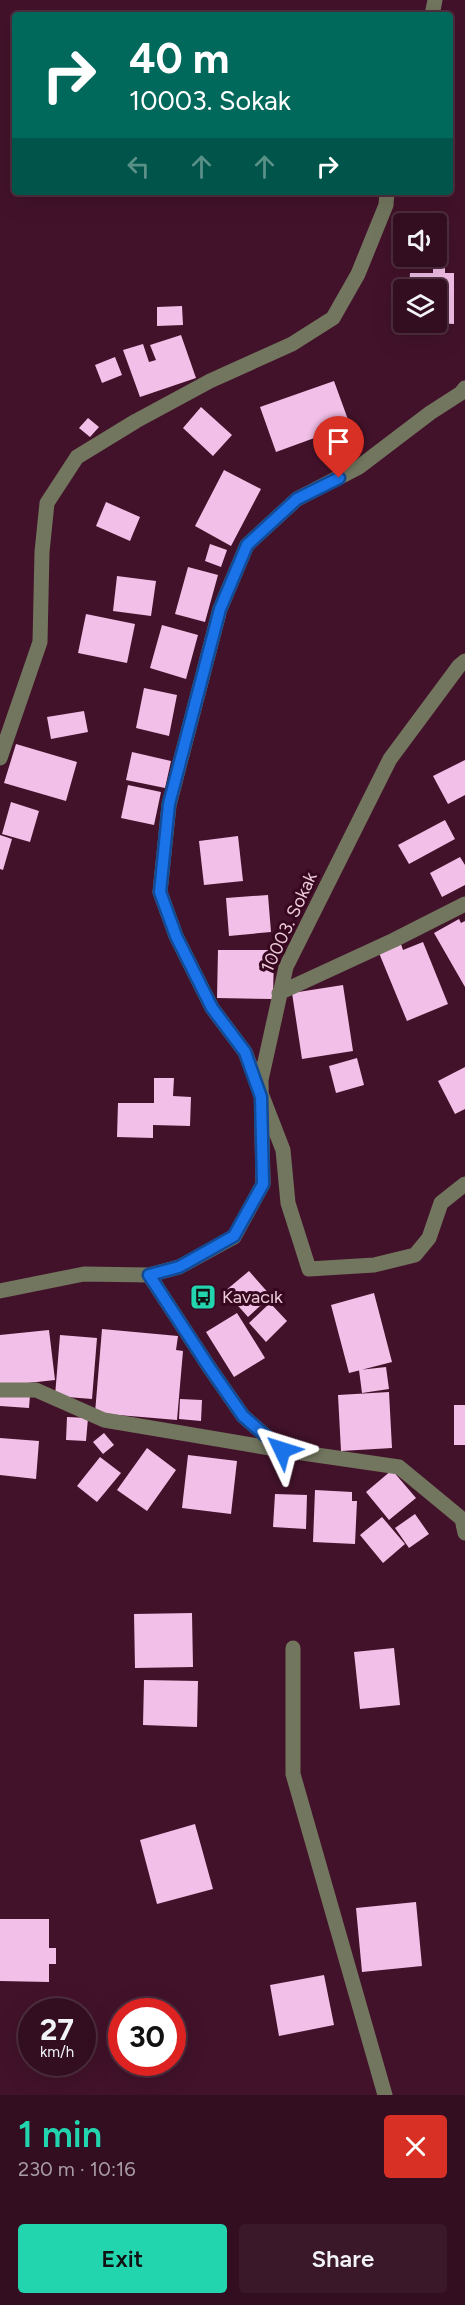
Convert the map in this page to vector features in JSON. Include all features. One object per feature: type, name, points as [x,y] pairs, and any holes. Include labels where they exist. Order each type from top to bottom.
[{"type":"street","points":[[0,758],[40,642],[42,552],[47,503],[76,458],[210,381],[292,345],[333,318],[358,274],[386,205],[387,195]]},
{"type":"street","points":[[465,388],[359,467],[297,499],[247,545],[220,609],[169,804],[160,892],[176,936],[212,1008],[245,1052],[283,1150],[288,1203],[309,1269],[374,1265],[415,1255],[429,1238],[441,1203],[465,1184]]},
{"type":"street","name":"10003. Sokak","points":[[0,1291],[84,1274],[149,1275],[179,1267],[234,1236],[263,1184],[261,1080],[286,967],[390,759],[465,661]]},
{"type":"street","points":[[279,993],[394,940],[465,904]]},
{"type":"street","points":[[149,1275],[243,1416],[282,1450]]},
{"type":"street","points":[[0,1390],[36,1390],[104,1420],[399,1467],[462,1520],[465,1533]]},
{"type":"street","points":[[293,1648],[293,1773],[385,2095]]},
{"type":"building","points":[[354,195],[373,195],[373,197],[354,197]]},
{"type":"building","points":[[433,267],[445,267],[445,273],[454,273],[454,324],[447,324],[447,279],[410,279],[410,273],[433,273]]},
{"type":"building","points":[[182,306],[183,325],[157,326],[157,307]]},
{"type":"building","points":[[181,335],[196,378],[140,397],[123,350],[143,344],[149,362],[156,360],[150,345]]},
{"type":"building","points":[[115,357],[122,375],[102,383],[95,365]]},
{"type":"building","points":[[334,381],[350,425],[276,452],[260,407]]},
{"type":"building","points":[[201,407],[232,435],[213,456],[183,428]]},
{"type":"building","points":[[88,418],[99,427],[90,437],[79,428]]},
{"type":"building","points":[[224,470],[261,489],[231,546],[195,526]]},
{"type":"building","points":[[106,502],[140,517],[130,541],[96,526]]},
{"type":"building","points":[[210,544],[227,550],[221,567],[205,561]]},
{"type":"building","points":[[188,567],[218,575],[205,622],[175,614]]},
{"type":"building","points":[[117,576],[156,581],[151,616],[113,611]]},
{"type":"building","points":[[86,614],[135,624],[127,663],[78,653]]},
{"type":"building","points":[[162,625],[198,635],[186,679],[150,668]]},
{"type":"building","points":[[144,688],[177,695],[169,736],[136,728]]},
{"type":"building","points":[[84,711],[88,732],[51,739],[47,717]]},
{"type":"building","points":[[16,744],[77,762],[66,801],[4,783]]},
{"type":"building","points":[[132,752],[171,761],[165,788],[126,780]]},
{"type":"building","points":[[465,760],[465,795],[448,804],[433,776]]},
{"type":"building","points":[[128,785],[161,792],[154,825],[121,818]]},
{"type":"building","points":[[11,802],[39,811],[30,842],[2,834]]},
{"type":"building","points":[[445,820],[455,839],[409,864],[398,845]]},
{"type":"building","points":[[0,835],[12,839],[3,870],[0,869]]},
{"type":"building","points":[[238,836],[243,881],[204,885],[199,841]]},
{"type":"building","points":[[460,857],[465,865],[465,885],[442,897],[430,873]]},
{"type":"building","points":[[268,895],[271,932],[229,936],[226,898]]},
{"type":"building","points":[[459,919],[461,923],[465,921],[465,987],[434,933]]},
{"type":"building","points":[[423,942],[448,1004],[407,1021],[379,953],[401,944],[403,950]]},
{"type":"building","points":[[218,950],[274,950],[273,999],[217,998]]},
{"type":"building","points":[[343,985],[353,1051],[302,1059],[292,993]]},
{"type":"building","points":[[357,1058],[364,1085],[336,1093],[329,1066]]},
{"type":"building","points":[[465,1067],[465,1109],[455,1114],[438,1081]]},
{"type":"building","points":[[154,1078],[174,1078],[173,1096],[191,1097],[190,1126],[153,1125],[153,1138],[117,1137],[118,1103],[154,1103]]},
{"type":"building","points":[[249,1271],[271,1296],[248,1317],[225,1291]]},
{"type":"building","points":[[374,1293],[392,1362],[349,1373],[331,1305]]},
{"type":"building","points":[[270,1303],[287,1321],[266,1342],[249,1323]]},
{"type":"building","points":[[237,1313],[265,1358],[234,1377],[206,1332]]},
{"type":"building","points":[[102,1329],[178,1336],[176,1350],[183,1351],[177,1420],[95,1413]]},
{"type":"building","points":[[49,1330],[55,1380],[0,1386],[0,1335]]},
{"type":"building","points":[[60,1335],[97,1338],[92,1399],[55,1396]]},
{"type":"building","points":[[386,1367],[389,1389],[362,1393],[359,1370]]},
{"type":"building","points":[[0,1392],[30,1395],[29,1408],[0,1406]]},
{"type":"building","points":[[389,1392],[392,1448],[341,1451],[338,1395]]},
{"type":"building","points":[[180,1399],[202,1400],[201,1421],[179,1419]]},
{"type":"building","points":[[454,1405],[465,1405],[465,1445],[454,1445]]},
{"type":"building","points":[[67,1417],[88,1418],[86,1441],[66,1440]]},
{"type":"building","points":[[104,1433],[114,1445],[103,1454],[93,1442]]},
{"type":"building","points":[[0,1438],[39,1441],[36,1479],[0,1475]]},
{"type":"building","points":[[147,1448],[176,1470],[147,1511],[117,1490]]},
{"type":"building","points":[[188,1455],[237,1461],[231,1514],[182,1508]]},
{"type":"building","points":[[100,1457],[121,1473],[97,1502],[77,1486]]},
{"type":"building","points":[[392,1470],[416,1498],[389,1520],[366,1492]]},
{"type":"building","points":[[315,1490],[352,1492],[352,1501],[357,1501],[355,1544],[313,1542]]},
{"type":"building","points":[[275,1494],[307,1495],[306,1529],[273,1527]]},
{"type":"building","points":[[415,1514],[429,1534],[409,1548],[395,1528]]},
{"type":"building","points":[[382,1517],[405,1544],[383,1563],[360,1535]]},
{"type":"building","points":[[192,1613],[193,1667],[135,1668],[134,1614]]},
{"type":"building","points":[[394,1648],[400,1705],[360,1709],[354,1652]]},
{"type":"building","points":[[144,1680],[198,1681],[197,1727],[143,1725]]},
{"type":"building","points":[[195,1824],[213,1889],[157,1904],[140,1840]]},
{"type":"building","points":[[416,1902],[422,1966],[362,1972],[356,1908]]},
{"type":"building","points":[[0,1919],[49,1919],[49,1948],[56,1948],[56,1964],[49,1964],[49,1982],[0,1981]]},
{"type":"building","points":[[324,1975],[334,2025],[279,2036],[270,1985]]},
{"type":"place","name":"Kavacık","points":[[203,1297]]},
{"type":"route","points":[[282,1450],[243,1416],[149,1275],[179,1267],[234,1236],[263,1184],[261,1097],[245,1052],[212,1008],[176,936],[160,892],[169,804],[192,712],[220,609],[247,545],[297,499],[339,478]]}]
